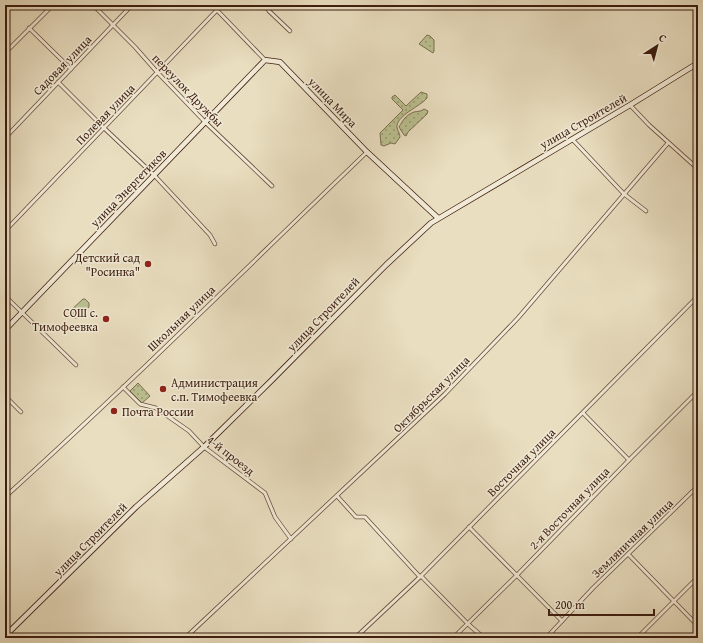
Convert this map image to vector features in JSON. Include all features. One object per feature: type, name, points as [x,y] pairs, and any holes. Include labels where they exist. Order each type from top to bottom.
[{"type":"main road","name":"улица Энергетиков","points":[[5,330],[265,60]]},
{"type":"main road","name":"улица Мира","points":[[265,60],[280,62],[367,152],[438,218]]},
{"type":"main road","name":"улица Строителей","points":[[5,636],[136,507],[204,447],[386,265],[438,218],[630,105],[698,63]]},
{"type":"street","points":[[5,53],[53,5]]},
{"type":"street","name":"переулок Дружбы","points":[[92,5],[135,47],[205,122],[272,186]]},
{"type":"street","name":"Садовая улица","points":[[5,138],[132,5]]},
{"type":"street","name":"улица Мира","points":[[212,5],[265,60]]},
{"type":"street","points":[[269,5],[267,8],[269,11],[290,31]]},
{"type":"street","name":"Полевая улица","points":[[5,231],[217,10]]},
{"type":"street","points":[[29,28],[70,69]]},
{"type":"street","points":[[5,46],[8,49]]},
{"type":"street","points":[[58,82],[154,175],[210,235],[215,244]]},
{"type":"street","points":[[630,105],[668,143],[698,169]]},
{"type":"street","points":[[572,139],[624,194],[646,211]]},
{"type":"street","name":"Октябрьская улица","points":[[185,638],[445,394],[518,318],[668,143]]},
{"type":"street","name":"Школьная улица","points":[[5,496],[123,387],[367,152]]},
{"type":"street","points":[[5,296],[76,365]]},
{"type":"street","name":"Восточная улица","points":[[355,638],[421,577],[698,297]]},
{"type":"street","name":"4-й проезд","points":[[123,387],[140,404],[156,408],[189,431],[204,447],[265,493],[275,517],[291,540]]},
{"type":"street","name":"2-я Восточная улица","points":[[453,638],[517,575],[698,390]]},
{"type":"street","points":[[5,396],[22,412]]},
{"type":"street","points":[[583,413],[629,460]]},
{"type":"street","name":"Земляничная улица","points":[[546,638],[593,588],[698,486]]},
{"type":"street","points":[[337,496],[356,517],[366,517],[421,577],[484,638]]},
{"type":"street","points":[[469,527],[562,620]]},
{"type":"street","points":[[628,554],[698,626]]},
{"type":"street","points":[[637,638],[698,577]]},
{"type":"green space","points":[[427,35],[434,40],[433,53],[419,44]]},
{"type":"green space","points":[[421,92],[427,94],[427,98],[400,119],[397,124],[397,128],[400,137],[395,144],[391,143],[384,146],[381,145],[380,133],[403,110],[392,99],[392,97],[395,95],[406,106]]},
{"type":"green space","points":[[424,109],[428,111],[427,114],[408,132],[406,136],[404,135],[399,127],[403,120],[411,113]]},
{"type":"green space","points":[[83,299],[89,303],[89,307],[78,318],[75,318],[70,311]]},
{"type":"green space","points":[[138,383],[150,396],[142,403],[130,391]]},
{"type":"place","name":"Детский сад \"Росинка\"","points":[[148,264]]},
{"type":"place","name":"СОШ с. Тимофеевка","points":[[106,319]]},
{"type":"place","name":"Администрация с.п. Тимофеевка","points":[[163,389]]},
{"type":"place","name":"Почта России","points":[[114,411]]}]
